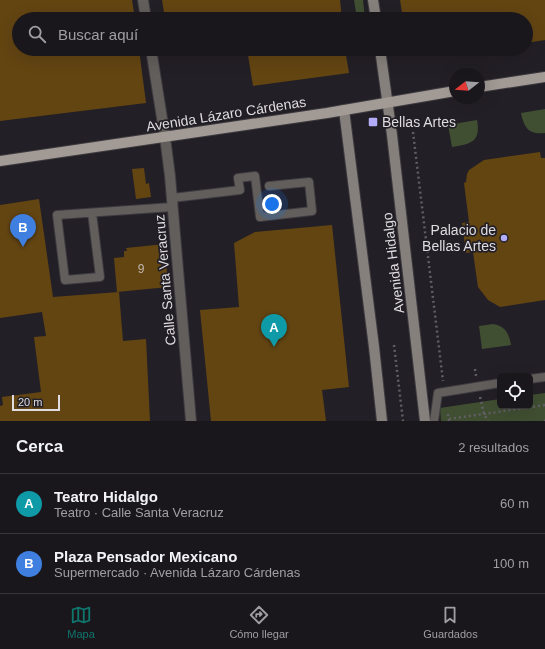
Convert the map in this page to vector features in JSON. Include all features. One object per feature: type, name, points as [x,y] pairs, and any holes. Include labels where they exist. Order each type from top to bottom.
[{"type":"main road","points":[[373,0],[375,12]]},
{"type":"main road","name":"Avenida Hidalgo","points":[[381,56],[388,102],[425,421]]},
{"type":"main road","points":[[485,86],[545,76]]},
{"type":"main road","name":"Avenida Lázaro Cárdenas","points":[[0,161],[165,138],[449,92]]},
{"type":"main road","name":"Avenida Hidalgo","points":[[344,110],[382,421]]},
{"type":"street","points":[[143,0],[145,12]]},
{"type":"street","name":"Calle Santa Veracruz","points":[[152,56],[165,138],[172,202],[191,421]]},
{"type":"lane","points":[[92,213],[100,277],[65,280],[57,215],[92,213],[172,202],[240,190],[238,178],[255,176],[260,217],[312,211],[309,182],[269,186]]},
{"type":"lane","points":[[533,379],[545,377]]},
{"type":"lane","points":[[434,421],[438,393],[497,384]]},
{"type":"path","points":[[413,132],[437,339],[449,420],[545,405]]},
{"type":"path","points":[[394,345],[403,421]]},
{"type":"green space","points":[[354,0],[363,0],[364,12],[356,12]]},
{"type":"green space","points":[[545,109],[545,133],[531,132],[524,123],[521,113]]},
{"type":"green space","points":[[477,120],[477,133],[473,141],[464,145],[452,147],[448,125]]},
{"type":"green space","points":[[493,324],[501,326],[506,331],[511,345],[482,349],[479,326]]},
{"type":"green space","points":[[545,393],[545,421],[441,421],[440,408],[497,399],[497,409],[533,409],[533,395]]},
{"type":"building","points":[[0,0],[132,0],[134,12],[12,12],[12,56],[140,56],[146,103],[0,121]]},
{"type":"building","points":[[162,0],[340,0],[341,12],[164,12]]},
{"type":"building","points":[[400,0],[545,0],[545,40],[533,42],[533,12],[402,12]]},
{"type":"building","points":[[248,56],[346,56],[349,73],[253,86]]},
{"type":"building","name":"Palacio de Bellas Artes","points":[[540,152],[541,158],[545,158],[545,300],[500,307],[488,300],[478,287],[473,252],[466,253],[462,223],[469,222],[464,183],[466,182],[469,170],[484,160]]},
{"type":"building","points":[[144,168],[146,184],[149,183],[151,197],[136,199],[132,169]]},
{"type":"building","points":[[39,199],[53,297],[119,292],[123,341],[146,339],[150,421],[0,421],[0,406],[3,405],[2,397],[41,392],[34,337],[46,336],[42,312],[0,318],[0,205]]},
{"type":"building","points":[[332,225],[349,387],[322,390],[326,421],[211,421],[200,310],[239,307],[234,243],[255,232]]},
{"type":"building","points":[[165,244],[168,287],[117,292],[114,258],[124,257],[124,251],[127,251],[126,248]]},
{"type":"place","name":"Bellas Artes","points":[[373,122]]},
{"type":"place","name":"Palacio de Bellas Artes","points":[[504,238]]},
{"type":"place","name":"Plaza Pensador Mexicano","points":[[23,247]]},
{"type":"place","name":"Teatro Hidalgo","points":[[274,347]]}]
